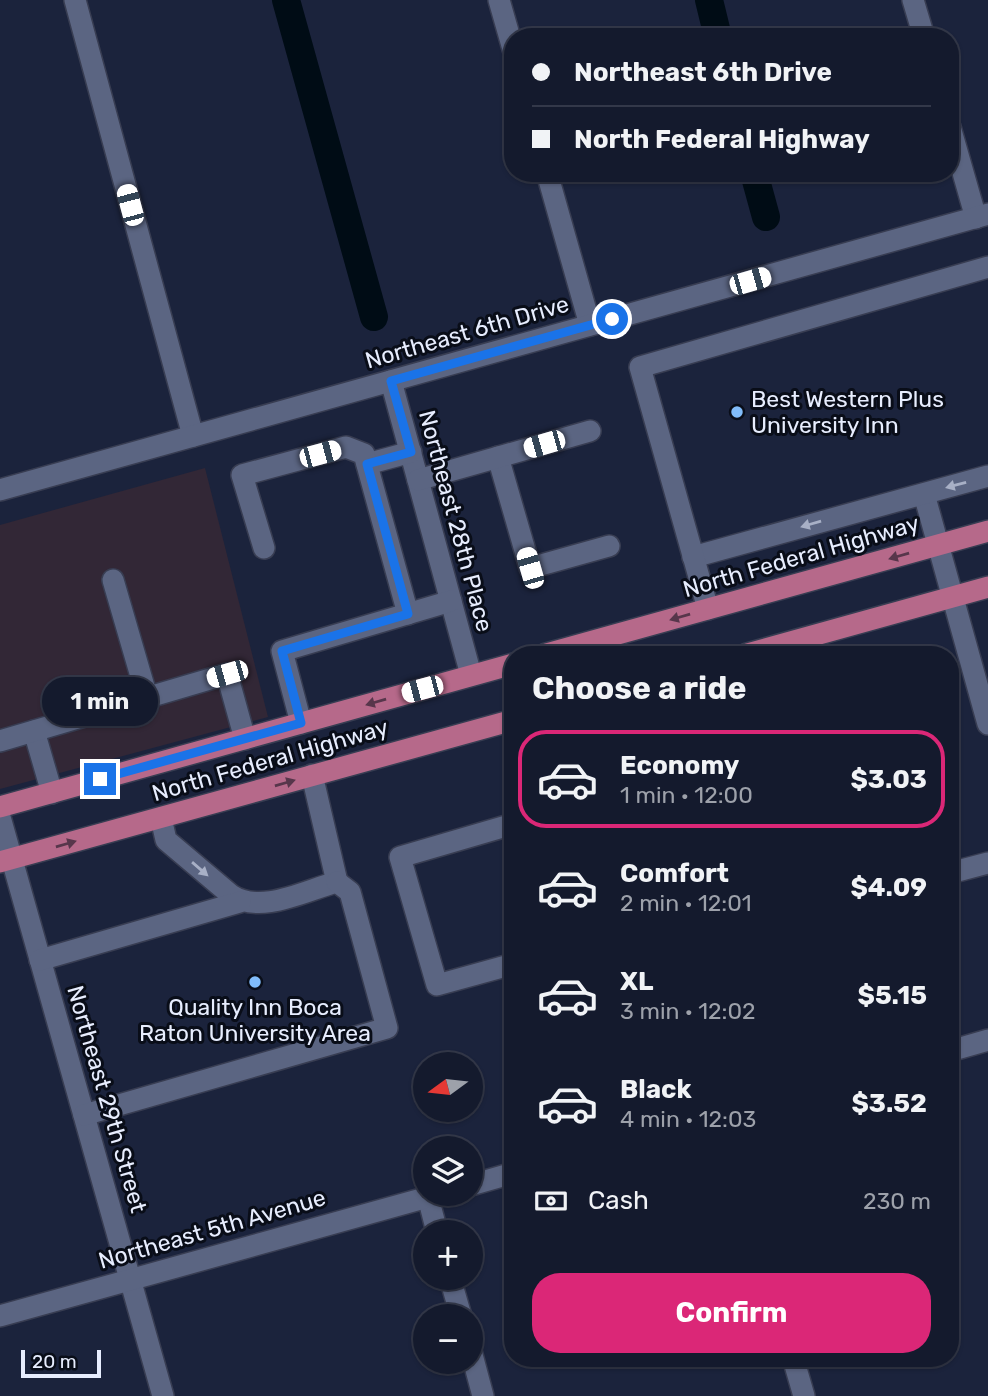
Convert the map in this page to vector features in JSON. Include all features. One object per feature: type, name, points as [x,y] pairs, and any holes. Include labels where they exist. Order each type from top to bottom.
[{"type":"main road","name":"North Federal Highway","points":[[575,646],[988,531]]},
{"type":"main road","points":[[776,646],[988,587]]},
{"type":"main road","name":"North Federal Highway","points":[[0,807],[504,667]]},
{"type":"main road","name":"North Federal Highway","points":[[6,861],[504,722]]},
{"type":"street","points":[[75,0],[193,436]]},
{"type":"street","points":[[499,0],[507,28]]},
{"type":"street","points":[[913,0],[921,28]]},
{"type":"street","points":[[959,152],[982,216]]},
{"type":"street","points":[[550,182],[590,325]]},
{"type":"street","name":"Northeast 6th Drive","points":[[0,490],[982,216]]},
{"type":"street","points":[[708,609],[640,367],[988,267]]},
{"type":"street","name":"Northeast 28th Place","points":[[391,381],[471,676]]},
{"type":"street","points":[[418,480],[590,431]]},
{"type":"street","points":[[264,548],[242,475],[346,447],[364,454],[408,614]]},
{"type":"street","points":[[367,464],[411,452]]},
{"type":"street","points":[[498,457],[530,568],[609,546]]},
{"type":"street","points":[[693,557],[988,476]]},
{"type":"street","points":[[924,494],[988,724]]},
{"type":"street","points":[[113,580],[147,697]]},
{"type":"street","points":[[301,723],[282,651],[451,601]]},
{"type":"street","points":[[0,741],[227,674],[245,739]]},
{"type":"street","points":[[34,731],[52,793]]},
{"type":"street","points":[[84,1115],[387,1028],[350,892],[337,882],[312,775]]},
{"type":"street","name":"Northeast 29th Street","points":[[0,817],[6,861],[40,960],[163,1396]]},
{"type":"street","points":[[161,818],[166,840],[240,902]]},
{"type":"street","points":[[504,827],[400,857],[437,985],[504,966]]},
{"type":"street","points":[[959,871],[988,863]]},
{"type":"street","points":[[40,960],[240,902],[268,902],[337,882]]},
{"type":"street","points":[[959,1048],[988,1040]]},
{"type":"street","points":[[483,1182],[504,1176]]},
{"type":"street","name":"Northeast 5th Avenue","points":[[0,1316],[413,1201]]},
{"type":"street","points":[[796,1367],[804,1396]]},
{"type":"street","points":[[477,1374],[483,1396]]},
{"type":"shaded area","points":[[205,468],[268,717],[0,789],[0,525]]},
{"type":"waterway","points":[[286,0],[374,317]]},
{"type":"waterway","points":[[709,0],[716,28]]},
{"type":"waterway","points":[[756,182],[766,217]]},
{"type":"place","name":"Best Western Plus University Inn","points":[[737,412]]},
{"type":"place","name":"Quality Inn Boca Raton University Area","points":[[255,982]]},
{"type":"route","points":[[100,779],[301,723],[282,651],[408,614],[367,464],[411,452],[391,381],[612,319]]}]
